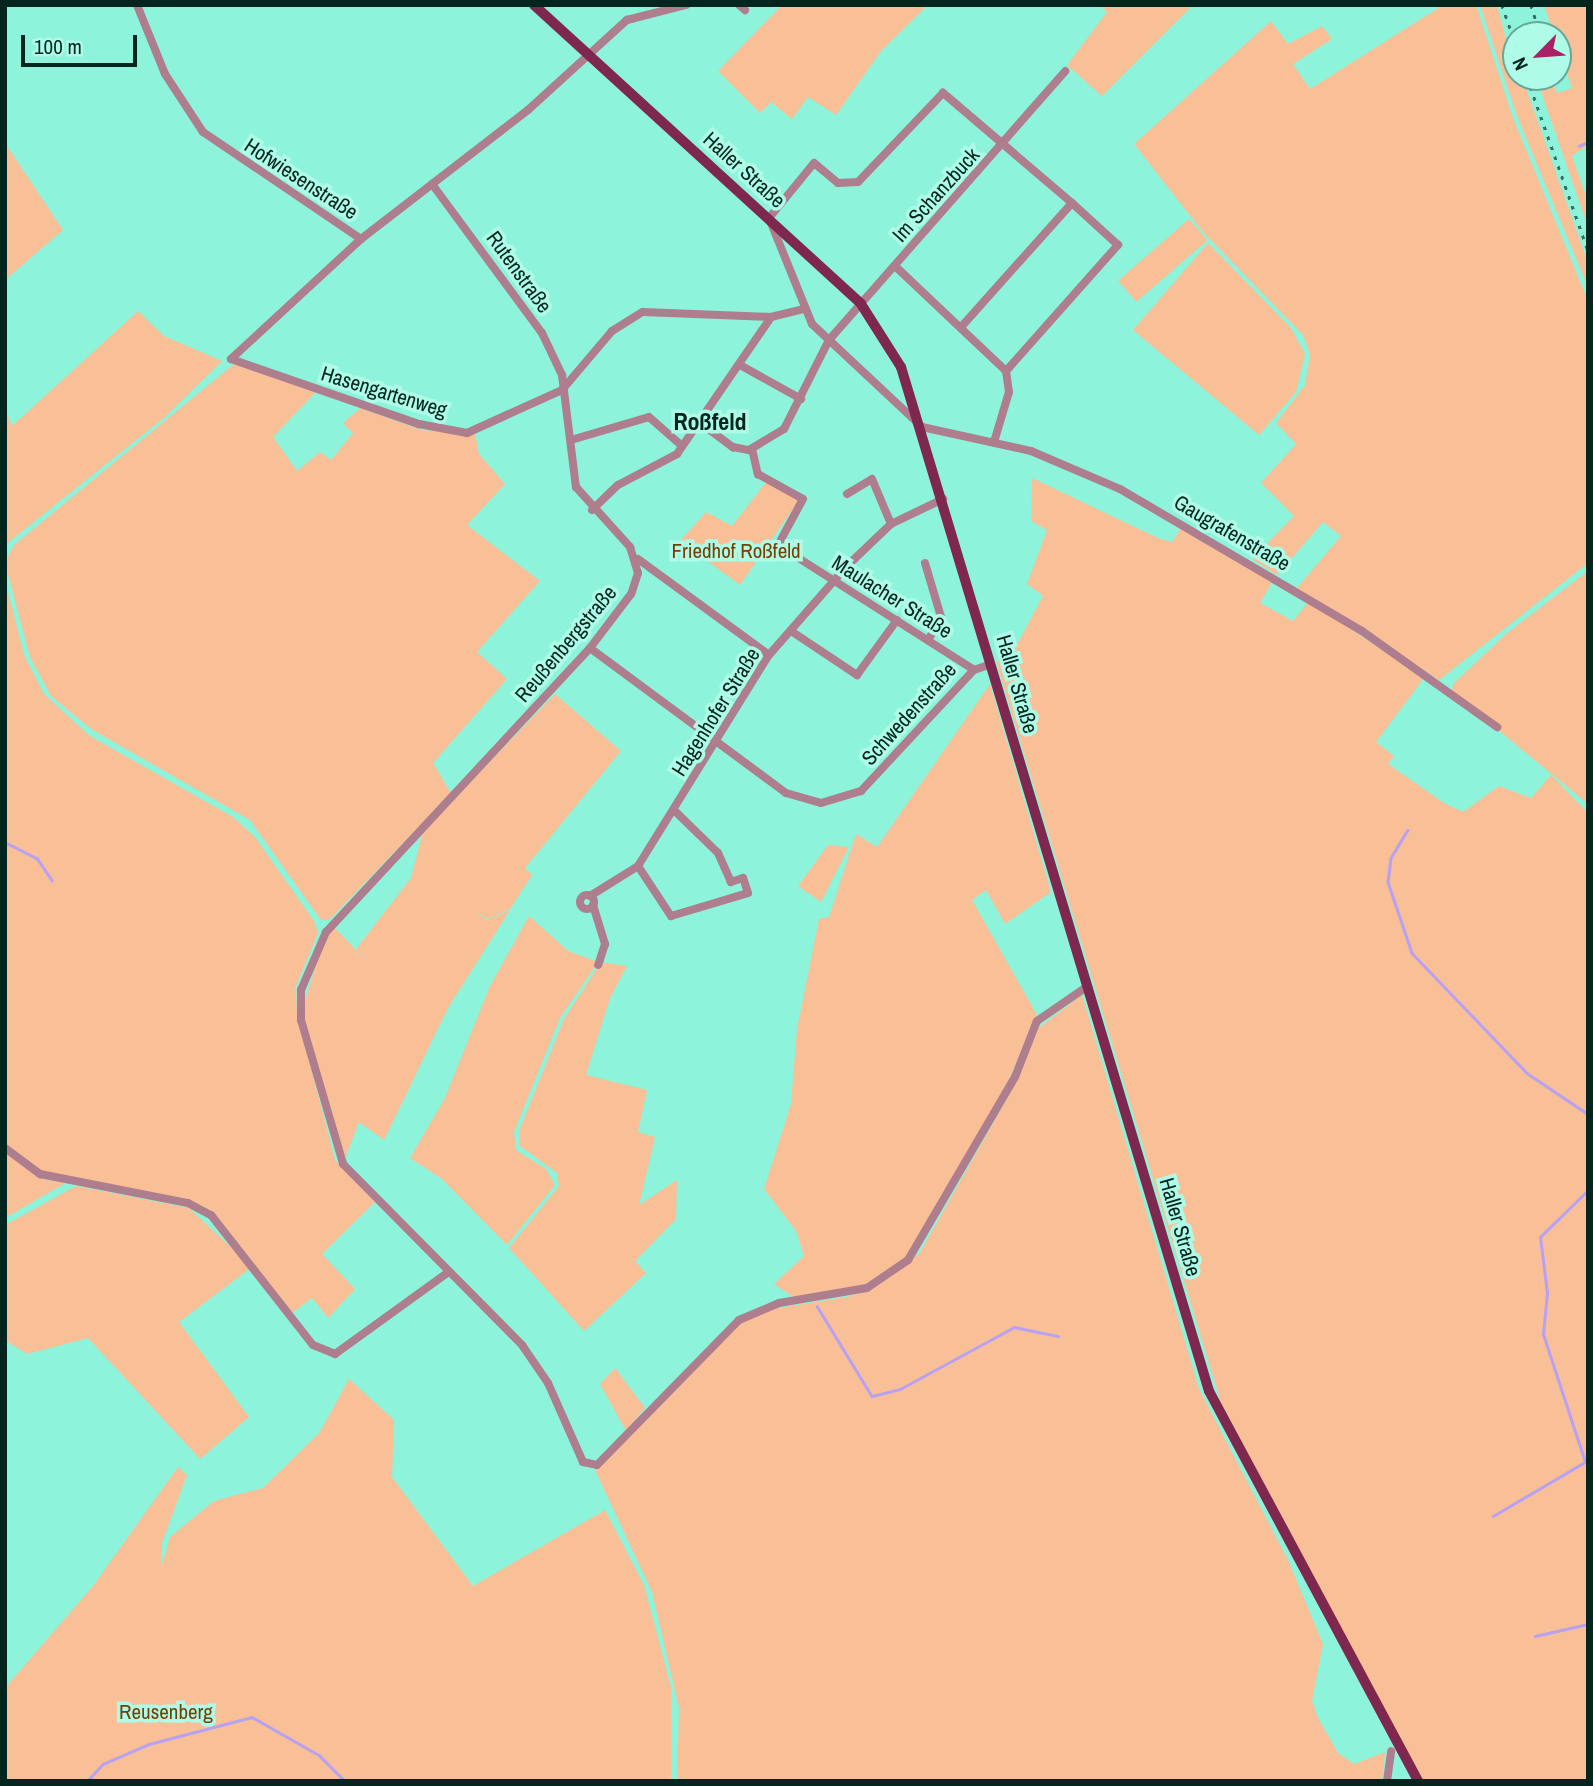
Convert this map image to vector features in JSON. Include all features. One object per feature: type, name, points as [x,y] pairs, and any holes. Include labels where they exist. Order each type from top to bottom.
[{"type":"main road","name":"Haller Straße","points":[[536,7],[861,304],[908,386],[1205,1379],[1260,1494],[1418,1781]]},
{"type":"street","name":"Hofwiesenstraße","points":[[137,5],[165,74],[203,132],[361,239],[592,56],[632,17],[655,8],[686,5]]},
{"type":"street","name":"Im Schanzbuck","points":[[769,218],[814,163],[838,183],[858,182],[943,93],[1007,144],[1118,245],[1006,371],[962,326],[895,266],[1007,144],[1065,71]]},
{"type":"street","name":"Rutenstraße","points":[[432,184],[542,333],[562,390]]},
{"type":"street","points":[[962,326],[1072,204]]},
{"type":"street","points":[[769,218],[802,309],[829,340],[892,395],[922,427]]},
{"type":"street","name":"Hasengartenweg","points":[[361,239],[231,359],[419,424],[467,433],[562,390]]},
{"type":"street","points":[[702,424],[733,447],[752,449],[784,429],[829,340],[895,266]]},
{"type":"street","points":[[769,655],[638,559],[592,510],[571,472],[571,440],[562,390],[612,331],[643,312],[771,317],[802,309]]},
{"type":"street","points":[[592,510],[618,485],[682,446],[702,424],[771,317]]},
{"type":"street","points":[[740,365],[801,399]]},
{"type":"street","points":[[994,442],[1009,392],[1006,371]]},
{"type":"street","points":[[892,395],[908,386]]},
{"type":"street","points":[[571,440],[649,417],[682,446]]},
{"type":"street","name":"Gaugrafenstraße","points":[[922,427],[994,442],[1084,471],[1245,559],[1362,631],[1497,727]]},
{"type":"street","name":"Maulacher Straße","points":[[752,449],[758,474],[803,499],[778,545],[974,670]]},
{"type":"street","points":[[847,494],[872,479],[891,524]]},
{"type":"street","name":"Hagenhofer Straße","points":[[598,965],[605,944],[590,896],[638,866],[676,812],[769,655],[794,633],[836,582],[891,524],[943,499]]},
{"type":"street","name":"Reußenbergstraße","points":[[446,1274],[415,1233],[343,1164],[334,1139],[300,1003],[326,932],[590,648],[631,594],[638,559]]},
{"type":"street","points":[[925,563],[941,617],[928,640]]},
{"type":"street","points":[[794,633],[857,675],[897,620]]},
{"type":"street","name":"Schwedenstraße","points":[[590,648],[718,739],[786,793],[821,803],[843,799],[890,765],[948,691],[974,670]]},
{"type":"street","points":[[974,670],[991,664]]},
{"type":"street","points":[[676,812],[718,853],[735,896]]},
{"type":"street","points":[[638,866],[671,916],[748,893],[743,878],[731,882]]},
{"type":"street","points":[[5,1148],[40,1174],[188,1203],[211,1215],[313,1345],[335,1354],[446,1274],[472,1288],[522,1345],[548,1383],[583,1462],[597,1465],[739,1320],[779,1303],[867,1288],[908,1260],[1015,1077],[1037,1021],[1088,986]]},
{"type":"street","points":[[1387,1781],[1391,1751]]},
{"type":"green space","points":[[782,5],[928,5],[881,51],[836,115],[808,97],[792,119],[771,102],[760,113],[718,71]]},
{"type":"green space","points":[[1099,5],[1193,5],[1102,96],[1067,65],[1107,12]]},
{"type":"green space","points":[[1443,5],[1476,5],[1502,91],[1588,301],[1588,563],[1439,680],[1297,588],[1341,536],[1323,522],[1277,575],[1252,559],[1294,516],[1261,483],[1296,444],[1276,423],[1305,385],[1310,355],[1303,335],[1202,231],[1134,144],[1271,21],[1288,44],[1322,26],[1332,39],[1293,64],[1310,89]]},
{"type":"green space","points":[[1480,5],[1497,5],[1502,24],[1502,71]]},
{"type":"green space","points":[[1544,5],[1588,5],[1588,145],[1572,156],[1588,202],[1588,227],[1541,91],[1572,91],[1572,21],[1549,21]]},
{"type":"green space","points":[[1509,91],[1527,91],[1588,263],[1588,287]]},
{"type":"green space","points":[[5,143],[63,230],[5,280]]},
{"type":"green space","points":[[1189,219],[1207,240],[1136,302],[1118,281]]},
{"type":"green space","points":[[1208,243],[1291,328],[1305,354],[1296,392],[1259,435],[1133,330]]},
{"type":"green space","points":[[138,311],[164,336],[222,361],[165,417],[5,545],[5,408],[12,426]]},
{"type":"green space","points":[[234,364],[316,392],[273,437],[297,471],[320,452],[331,460],[353,433],[343,423],[360,408],[422,430],[475,434],[479,454],[505,484],[467,525],[540,581],[477,652],[507,679],[433,763],[451,793],[329,920],[321,920],[250,820],[91,729],[51,696],[30,657],[5,563],[14,545]]},
{"type":"green space","points":[[1032,478],[1158,538],[1172,542],[1181,528],[1274,579],[1260,603],[1293,621],[1309,601],[1424,678],[1376,742],[1394,756],[1388,764],[1444,803],[1463,812],[1499,786],[1531,798],[1551,775],[1588,813],[1588,1781],[1421,1781],[1221,1403],[996,661],[1008,661],[1043,596],[1027,584],[1047,530],[1031,521]]},
{"type":"green space","name":"Friedhof Roßfeld","points":[[767,481],[799,500],[740,585],[680,541],[706,512],[732,526]]},
{"type":"green space","points":[[1588,571],[1588,804],[1452,692],[1453,684],[1507,633]]},
{"type":"green space","points":[[5,580],[24,655],[44,694],[90,736],[233,817],[255,837],[314,921],[318,933],[296,986],[297,1014],[335,1160],[375,1202],[322,1254],[355,1289],[328,1318],[312,1298],[292,1313],[206,1208],[37,1170],[5,1143]]},
{"type":"green space","points":[[990,684],[1051,892],[1005,924],[986,890],[972,900],[1037,1015],[1007,1084],[905,1259],[865,1285],[795,1298],[774,1284],[804,1256],[796,1231],[764,1189],[791,1104],[797,1029],[819,919],[829,917],[856,834],[877,847]]},
{"type":"green space","points":[[555,694],[621,751],[525,868],[532,875],[510,909],[488,919],[475,911],[487,920],[510,910],[448,1008],[384,1140],[359,1122],[344,1161],[302,1011],[323,942],[334,927],[355,949],[371,964],[356,949],[411,878],[423,831]]},
{"type":"green space","points":[[828,845],[849,847],[821,902],[798,886]]},
{"type":"green space","points":[[529,916],[568,951],[598,962],[560,1018],[514,1132],[516,1150],[546,1169],[555,1185],[507,1245],[442,1179],[410,1158],[445,1098],[490,986]]},
{"type":"green space","points":[[601,962],[627,966],[610,998],[586,1075],[647,1090],[638,1132],[655,1137],[639,1205],[677,1180],[676,1219],[635,1261],[646,1273],[584,1331],[509,1248],[559,1186],[557,1173],[520,1146],[519,1131],[564,1019]]},
{"type":"green space","points":[[1082,995],[1199,1389],[1288,1560],[1323,1644],[1312,1701],[1318,1718],[1338,1753],[1354,1764],[1385,1752],[1382,1781],[677,1781],[679,1708],[652,1592],[595,1470],[734,1326],[767,1310],[852,1296],[919,1254],[1013,1088],[1037,1029]]},
{"type":"green space","points":[[5,1151],[46,1180],[67,1182],[5,1218]]},
{"type":"green space","points":[[76,1186],[189,1208],[252,1267],[179,1322],[249,1417],[200,1459],[88,1338],[27,1354],[5,1340],[5,1225]]},
{"type":"green space","points":[[615,1368],[645,1408],[626,1431],[600,1384]]},
{"type":"green space","name":"Reusenberg","points":[[349,1379],[394,1420],[392,1477],[473,1586],[605,1510],[644,1585],[671,1687],[671,1781],[5,1781],[5,1688],[93,1586],[178,1467],[187,1475],[162,1543],[161,1569],[170,1537],[214,1501],[263,1488],[320,1432]]},
{"type":"waterway","points":[[1579,146],[1588,142]]},
{"type":"waterway","points":[[1408,830],[1391,858],[1388,882],[1412,953],[1527,1073],[1588,1114]]},
{"type":"waterway","points":[[5,842],[37,858],[52,880]]},
{"type":"waterway","points":[[1493,1516],[1585,1462],[1543,1334],[1547,1293],[1540,1237],[1588,1190]]},
{"type":"waterway","points":[[817,1306],[872,1396],[900,1389],[1014,1327],[1058,1336]]},
{"type":"waterway","points":[[1535,1636],[1588,1624]]},
{"type":"waterway","points":[[87,1781],[103,1764],[149,1744],[252,1717],[319,1755],[345,1781]]},
{"type":"railway","points":[[1502,5],[1508,21]]},
{"type":"railway","points":[[1531,5],[1536,21]]},
{"type":"railway","points":[[1532,91],[1588,250]]},
{"type":"district","name":"Roßfeld","points":[[710,422]]}]
